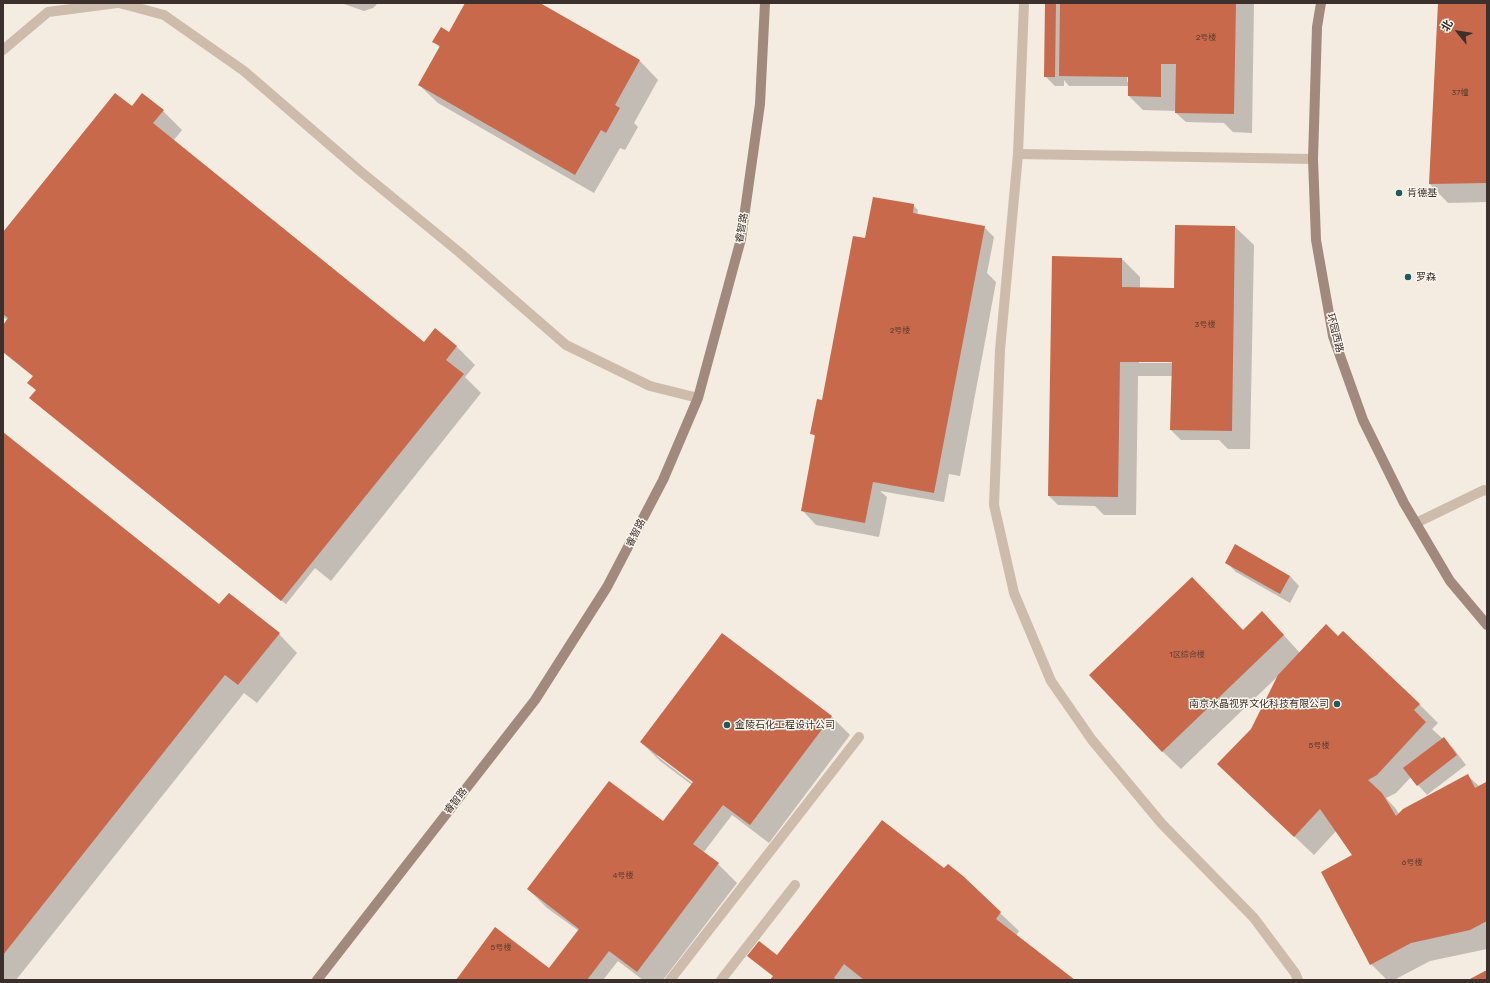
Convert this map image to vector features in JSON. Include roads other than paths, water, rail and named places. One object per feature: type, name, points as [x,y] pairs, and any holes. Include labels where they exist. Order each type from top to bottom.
[{"type":"street","points":[[3,50],[48,12],[118,3],[164,15],[244,71],[360,171],[459,252],[566,345],[650,386],[698,398]]},
{"type":"street","name":"睿智路","points":[[317,980],[535,700],[607,587],[663,480],[698,398],[741,239],[760,104],[765,3]]},
{"type":"street","points":[[1024,3],[1018,154],[1000,350],[994,505],[1014,593],[1051,681],[1092,740],[1162,824],[1254,918],[1295,973],[1298,980]]},
{"type":"street","name":"环园西路","points":[[1321,3],[1317,27],[1313,159],[1316,240],[1333,336],[1363,420],[1404,503],[1450,581],[1487,625]]},
{"type":"street","points":[[1018,154],[1313,159]]},
{"type":"street","points":[[1416,523],[1484,490],[1487,490]]},
{"type":"street","points":[[670,980],[859,737]]},
{"type":"street","points":[[721,980],[795,886]]},
{"type":"place","name":"肯德基","points":[[1399,193]]},
{"type":"place","name":"罗森","points":[[1408,277]]},
{"type":"place","name":"南京水晶视界文化科技有限公司","points":[[1337,704]]},
{"type":"place","name":"金陵石化工程设计公司","points":[[727,725]]}]
